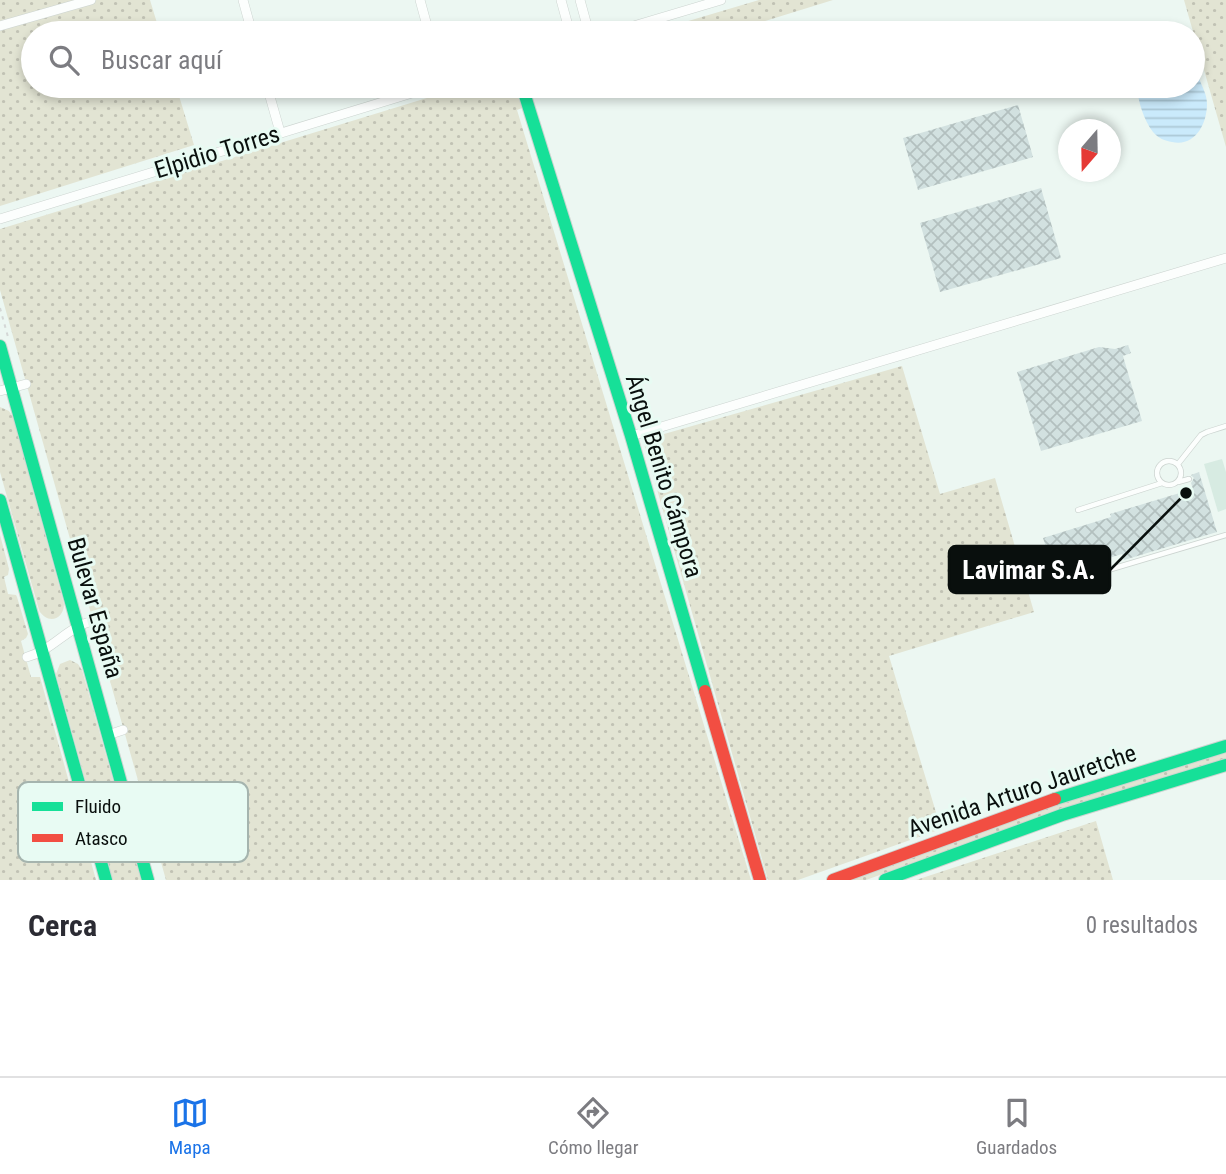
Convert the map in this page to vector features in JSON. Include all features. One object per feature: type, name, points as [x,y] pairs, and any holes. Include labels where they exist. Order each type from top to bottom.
[{"type":"main road","name":"Ángel Benito Cámpora","points":[[526,98],[631,436],[761,880]]},
{"type":"main road","name":"Bulevar España","points":[[1,353],[6,390],[78,625],[121,782]]},
{"type":"main road","points":[[0,500],[78,782]]},
{"type":"main road","name":"Avenida Arturo Jauretche","points":[[833,880],[1056,798],[1226,746]]},
{"type":"main road","name":"Avenida Arturo Jauretche","points":[[885,880],[1062,815],[1226,765]]},
{"type":"main road","points":[[101,862],[106,880]]},
{"type":"main road","name":"Bulevar España","points":[[143,862],[148,880]]},
{"type":"street","points":[[0,26],[91,0]]},
{"type":"street","points":[[243,0],[249,21]]},
{"type":"street","points":[[420,0],[426,21]]},
{"type":"street","points":[[561,0],[567,21]]},
{"type":"street","points":[[580,0],[586,21]]},
{"type":"street","points":[[650,21],[721,0]]},
{"type":"street","points":[[270,98],[280,132]]},
{"type":"street","name":"Elpidio Torres","points":[[0,219],[395,98]]},
{"type":"street","points":[[631,436],[1226,258]]},
{"type":"street","points":[[6,390],[26,384]]},
{"type":"street","points":[[27,657],[41,653],[78,625],[92,621]]},
{"type":"street","points":[[108,735],[122,730]]},
{"type":"lane","points":[[1178,464],[1201,435],[1226,426]]},
{"type":"lane","points":[[1177,482],[1181,475],[1178,464],[1171,461],[1161,464],[1157,475],[1162,482],[1170,485],[1189,479]]},
{"type":"lane","points":[[1078,510],[1162,482]]},
{"type":"lane","points":[[1098,573],[1226,535]]},
{"type":"shaded area","points":[[0,0],[150,0],[156,21],[21,21],[21,98],[180,98],[194,145],[0,206]]},
{"type":"shaded area","points":[[759,0],[833,0],[766,21],[688,21]]},
{"type":"shaded area","points":[[1184,0],[1226,0],[1226,147],[1205,74],[1205,21],[1190,21]]},
{"type":"shaded area","points":[[427,98],[518,98],[522,108],[517,110],[751,880],[166,880],[161,862],[248,862],[248,782],[138,782],[0,290],[0,229]]},
{"type":"shaded area","points":[[902,366],[940,494],[995,478],[1034,612],[889,656],[941,829],[798,880],[768,880],[643,440]]},
{"type":"shaded area","points":[[0,407],[9,411],[13,417],[64,604],[61,614],[54,619],[46,618],[39,610],[0,472]]},
{"type":"shaded area","points":[[1222,459],[1226,472],[1226,509],[1218,512],[1204,464]]},
{"type":"shaded area","points":[[0,535],[9,569],[8,575],[4,577],[8,594],[16,595],[28,634],[21,641],[31,677],[40,677],[69,782],[18,782],[18,862],[91,862],[96,880],[0,880]]},
{"type":"shaded area","points":[[70,660],[82,670],[113,782],[86,782],[56,674],[60,664]]},
{"type":"shaded area","points":[[1226,753],[1226,759],[1061,809],[866,880],[850,880],[1058,803]]},
{"type":"shaded area","points":[[1096,821],[1113,880],[916,880]]},
{"type":"shaded area","points":[[108,862],[136,862],[141,880],[113,880]]},
{"type":"water","points":[[1205,94],[1206,97],[1202,126],[1193,137],[1180,143],[1157,136],[1142,110],[1139,98],[1205,98]]},
{"type":"building","points":[[1018,105],[1033,157],[918,190],[903,138]]},
{"type":"building","points":[[1041,188],[1061,258],[940,292],[920,223]]},
{"type":"building","points":[[1128,345],[1131,353],[1123,356],[1142,421],[1041,451],[1017,372],[1099,347],[1115,349]]},
{"type":"building","points":[[1199,472],[1217,532],[1124,560],[1122,554],[1055,575],[1043,538],[1193,489],[1191,483],[1194,478],[1191,475]]},
{"type":"traffic: fast","points":[[526,98],[631,436],[705,691]]},
{"type":"traffic: fast","points":[[0,346],[121,782]]},
{"type":"traffic: fast","points":[[0,500],[79,782]]},
{"type":"traffic: fast","points":[[1055,799],[1226,746]]},
{"type":"traffic: fast","points":[[885,880],[1062,815],[1226,765]]},
{"type":"traffic: fast","points":[[101,862],[106,880]]},
{"type":"traffic: fast","points":[[143,862],[148,880]]},
{"type":"traffic: jam","points":[[705,691],[760,880]]},
{"type":"traffic: jam","points":[[833,880],[1055,799]]},
{"type":"place","name":"Lavimar S.A.","points":[[1186,493]]}]
